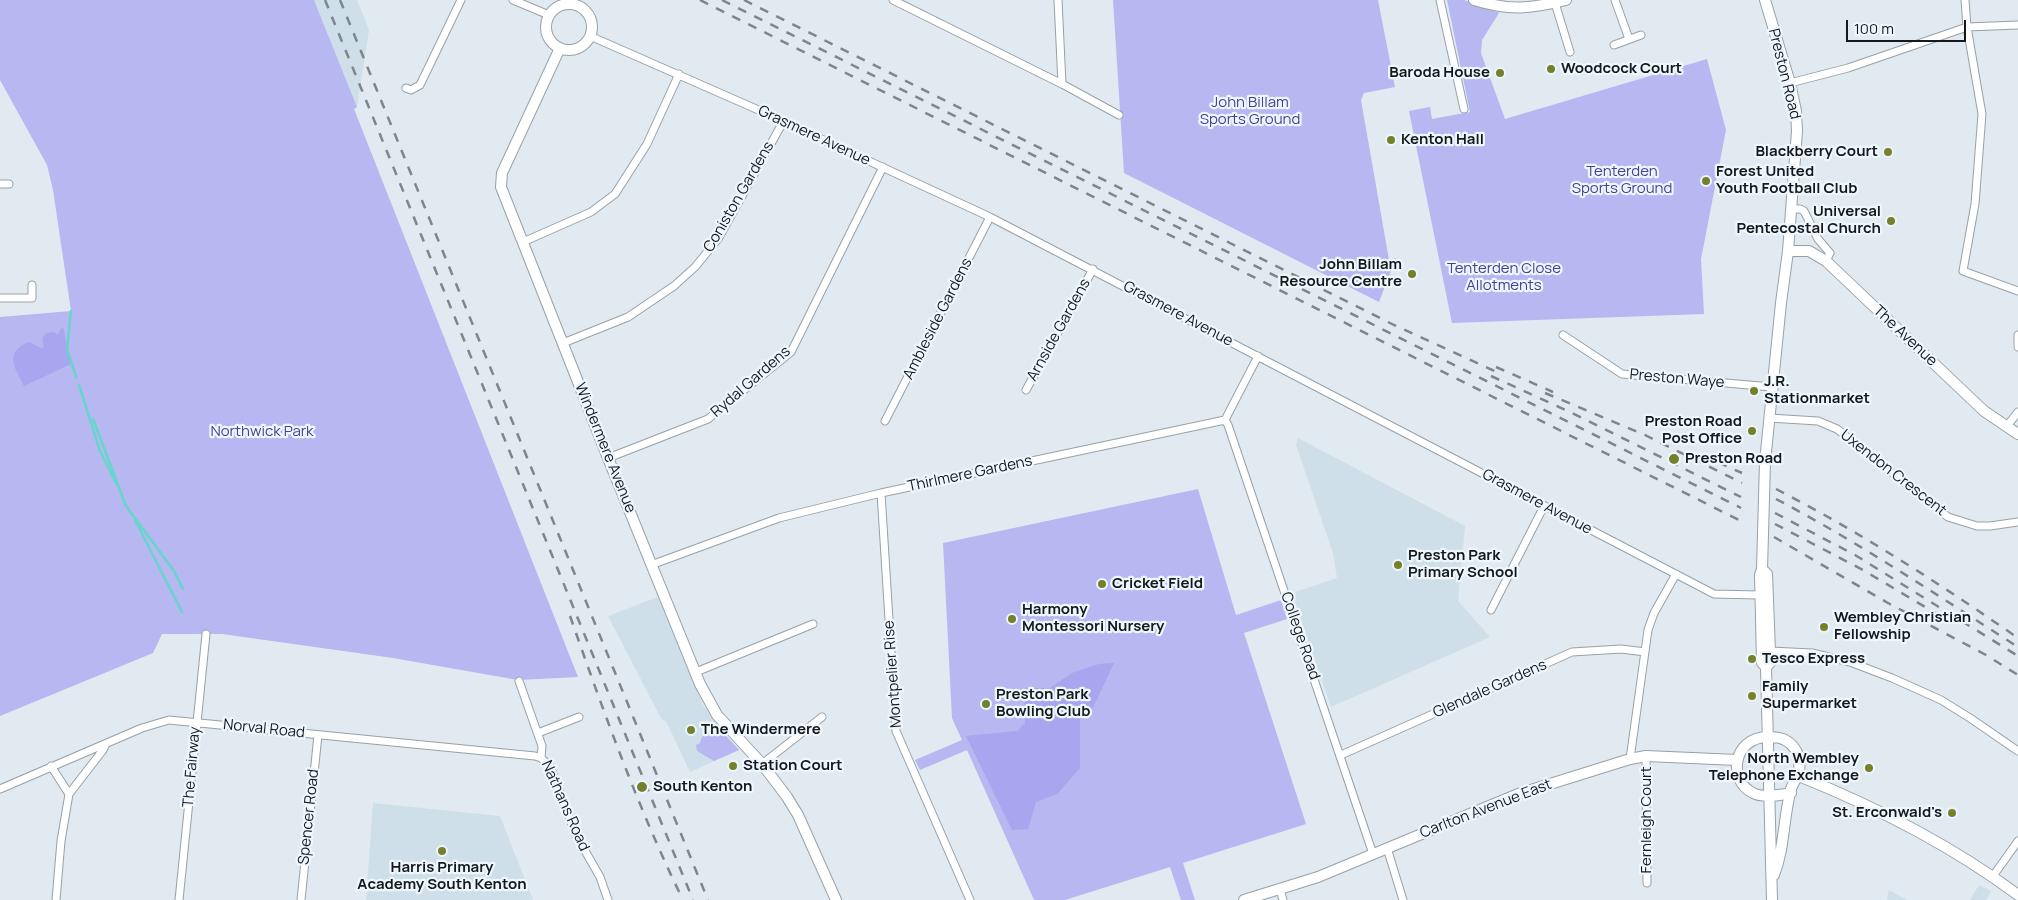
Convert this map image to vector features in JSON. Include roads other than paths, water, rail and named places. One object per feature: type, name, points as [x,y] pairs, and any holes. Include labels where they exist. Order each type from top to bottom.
[{"type":"street","points":[[406,88],[410,90],[420,85],[461,0]]},
{"type":"street","points":[[513,0],[549,15]]},
{"type":"street","points":[[893,0],[1062,84],[1119,115]]},
{"type":"street","points":[[1058,0],[1062,84]]},
{"type":"street","points":[[1440,0],[1464,110]]},
{"type":"street","points":[[1474,0],[1499,7],[1524,9],[1566,0]]},
{"type":"street","points":[[1615,0],[1629,39]]},
{"type":"street","name":"Preston Road","points":[[1764,0],[1790,83],[1796,111],[1797,131],[1788,251],[1780,303],[1765,462],[1762,570],[1759,595],[1762,663],[1766,667],[1772,900]]},
{"type":"street","points":[[1965,0],[1967,28],[1982,114],[1976,204],[1963,271],[2018,290]]},
{"type":"street","points":[[580,3],[590,17],[592,24],[590,36],[580,47],[572,50],[560,48],[548,37],[546,29],[549,15],[560,6],[580,3]]},
{"type":"street","points":[[1555,3],[1570,52]]},
{"type":"street","points":[[1790,83],[1848,68],[1967,28],[2018,25]]},
{"type":"street","points":[[1614,45],[1640,35]]},
{"type":"street","name":"Grasmere Avenue","points":[[590,36],[678,74],[990,217],[1718,595],[1759,595]]},
{"type":"street","name":"Windermere Avenue","points":[[560,48],[502,173],[501,187],[608,458],[696,672],[717,715],[762,764],[787,797],[798,815],[836,900]]},
{"type":"street","points":[[523,242],[591,212],[615,194],[647,144],[678,74]]},
{"type":"street","name":"Coniston Gardens","points":[[563,343],[628,317],[674,286],[695,267],[718,239],[783,122]]},
{"type":"street","name":"Rydal Gardens","points":[[608,458],[708,419],[791,352],[883,168]]},
{"type":"street","points":[[0,184],[9,184]]},
{"type":"street","points":[[1791,209],[1800,209],[1804,212],[1818,239],[1830,253],[1826,261]]},
{"type":"street","name":"Ambleside Gardens","points":[[885,421],[990,217]]},
{"type":"street","points":[[1788,251],[1809,251],[1818,239]]},
{"type":"street","name":"The Avenue","points":[[1809,251],[1826,261],[1984,411],[2018,434]]},
{"type":"street","name":"Arnside Gardens","points":[[1026,390],[1093,269]]},
{"type":"street","points":[[0,298],[32,298],[32,285]]},
{"type":"street","points":[[2018,334],[2018,347]]},
{"type":"street","name":"Preston Waye","points":[[1563,335],[1622,374],[1772,387]]},
{"type":"street","points":[[1224,420],[1258,356]]},
{"type":"street","points":[[2007,426],[2018,412]]},
{"type":"street","name":"Uxendon Crescent","points":[[1769,418],[1818,421],[1837,429],[1948,516],[1977,526],[2018,522]]},
{"type":"street","name":"Thirlmere Gardens","points":[[651,564],[779,518],[881,493],[1224,420]]},
{"type":"street","name":"College Road","points":[[1224,420],[1228,425],[1373,854]]},
{"type":"street","name":"Montpelier Rise","points":[[881,493],[896,731],[970,900]]},
{"type":"street","points":[[1491,610],[1544,506]]},
{"type":"street","name":"Preston Road","points":[[1762,570],[1767,574],[1770,663],[1766,667]]},
{"type":"street","points":[[1630,759],[1648,630],[1654,613],[1676,574]]},
{"type":"street","points":[[696,672],[813,624]]},
{"type":"street","name":"The Fairway","points":[[178,900],[206,634]]},
{"type":"street","name":"Glendale Gardens","points":[[1341,755],[1572,652],[1621,649],[1645,652]]},
{"type":"street","points":[[1770,651],[1812,652],[1850,662],[1892,678],[1941,700],[2018,751]]},
{"type":"street","name":"Nathans Road","points":[[519,681],[542,746],[541,758],[550,766],[576,835],[600,878],[608,900]]},
{"type":"street","points":[[538,733],[579,717]]},
{"type":"street","points":[[762,764],[822,717]]},
{"type":"street","name":"Norval Road","points":[[0,789],[142,728],[169,720],[541,758]]},
{"type":"street","name":"Spencer Road","points":[[301,900],[318,735]]},
{"type":"street","points":[[1767,737],[1783,738],[1798,755],[1799,776],[1791,793],[1755,794],[1748,790],[1741,779],[1737,760],[1738,754],[1747,743],[1754,739],[1767,737]]},
{"type":"street","points":[[56,900],[61,841],[69,794],[106,744]]},
{"type":"street","name":"Carlton Avenue East","points":[[1244,900],[1318,877],[1518,794],[1630,759],[1646,756],[1737,760]]},
{"type":"street","name":"Fernleigh Court","points":[[1646,756],[1647,883]]},
{"type":"street","points":[[51,766],[69,794]]},
{"type":"street","points":[[1799,776],[1870,806],[1930,838],[1993,876],[2018,895]]},
{"type":"street","name":"Preston Road","points":[[1772,879],[1780,860],[1791,793]]},
{"type":"street","points":[[1993,876],[2018,841]]},
{"type":"street","points":[[1386,848],[1403,900]]},
{"type":"street","points":[[1280,889],[1284,900]]},
{"type":"waterway","points":[[71,311],[67,349],[76,377]]},
{"type":"waterway","points":[[79,385],[100,451],[117,485]]},
{"type":"waterway","points":[[93,419],[126,506],[174,571],[183,589]]},
{"type":"waterway","points":[[135,520],[182,612]]},
{"type":"railway","points":[[325,0],[693,900]]},
{"type":"railway","points":[[340,0],[708,900]]},
{"type":"railway","points":[[700,0],[1741,521]]},
{"type":"railway","points":[[722,0],[1741,508]]},
{"type":"railway","points":[[744,0],[1394,325],[1501,374]]},
{"type":"railway","points":[[1496,367],[1553,392]]},
{"type":"railway","points":[[1491,376],[1572,413],[1741,497]]},
{"type":"railway","points":[[1545,393],[1645,435],[1742,483]]},
{"type":"railway","points":[[1702,455],[1742,473]]},
{"type":"railway","points":[[1776,489],[1899,559],[2018,638]]},
{"type":"railway","points":[[1776,499],[1868,552],[2018,647]]},
{"type":"railway","points":[[1775,513],[1855,555],[2018,656]]},
{"type":"railway","points":[[1775,524],[1863,570],[1947,620]]},
{"type":"railway","points":[[1774,537],[1888,603],[1986,655],[2018,675]]},
{"type":"railway","points":[[570,616],[636,795],[683,900]]},
{"type":"place","name":"Woodcock Court","points":[[1551,69]]},
{"type":"place","name":"Baroda House","points":[[1500,73]]},
{"type":"place","name":"Kenton Hall","points":[[1391,140]]},
{"type":"place","name":"Blackberry Court","points":[[1888,152]]},
{"type":"place","name":"Forest United Youth Football Club","points":[[1706,181]]},
{"type":"place","name":"Universal Pentecostal Church","points":[[1891,221]]},
{"type":"place","name":"John Billam Resource Centre","points":[[1412,274]]},
{"type":"place","name":"J.R. Stationmarket","points":[[1754,391]]},
{"type":"place","name":"Preston Road Post Office","points":[[1752,431]]},
{"type":"place","name":"Preston Road","points":[[1674,459]]},
{"type":"place","name":"Preston Park Primary School","points":[[1398,565]]},
{"type":"place","name":"Cricket Field","points":[[1102,584]]},
{"type":"place","name":"Harmony Montessori Nursery","points":[[1012,619]]},
{"type":"place","name":"Wembley Christian Fellowship","points":[[1824,627]]},
{"type":"place","name":"Tesco Express","points":[[1752,659]]},
{"type":"place","name":"Family Supermarket","points":[[1752,696]]},
{"type":"place","name":"Preston Park Bowling Club","points":[[986,704]]},
{"type":"place","name":"The Windermere","points":[[691,730]]},
{"type":"place","name":"Station Court","points":[[733,766]]},
{"type":"place","name":"North Wembley Telephone Exchange","points":[[1869,768]]},
{"type":"place","name":"South Kenton","points":[[642,787]]},
{"type":"place","name":"St. Erconwald's","points":[[1952,813]]},
{"type":"place","name":"Harris Primary Academy South Kenton","points":[[442,851]]},
{"type":"park label","name":"John Billam Sports Ground","points":[[1250,112]]},
{"type":"park label","name":"Tenterden Sports Ground","points":[[1622,180]]},
{"type":"park label","name":"Tenterden Close Allotments","points":[[1504,278]]},
{"type":"park label","name":"Northwick Park","points":[[262,432]]}]
